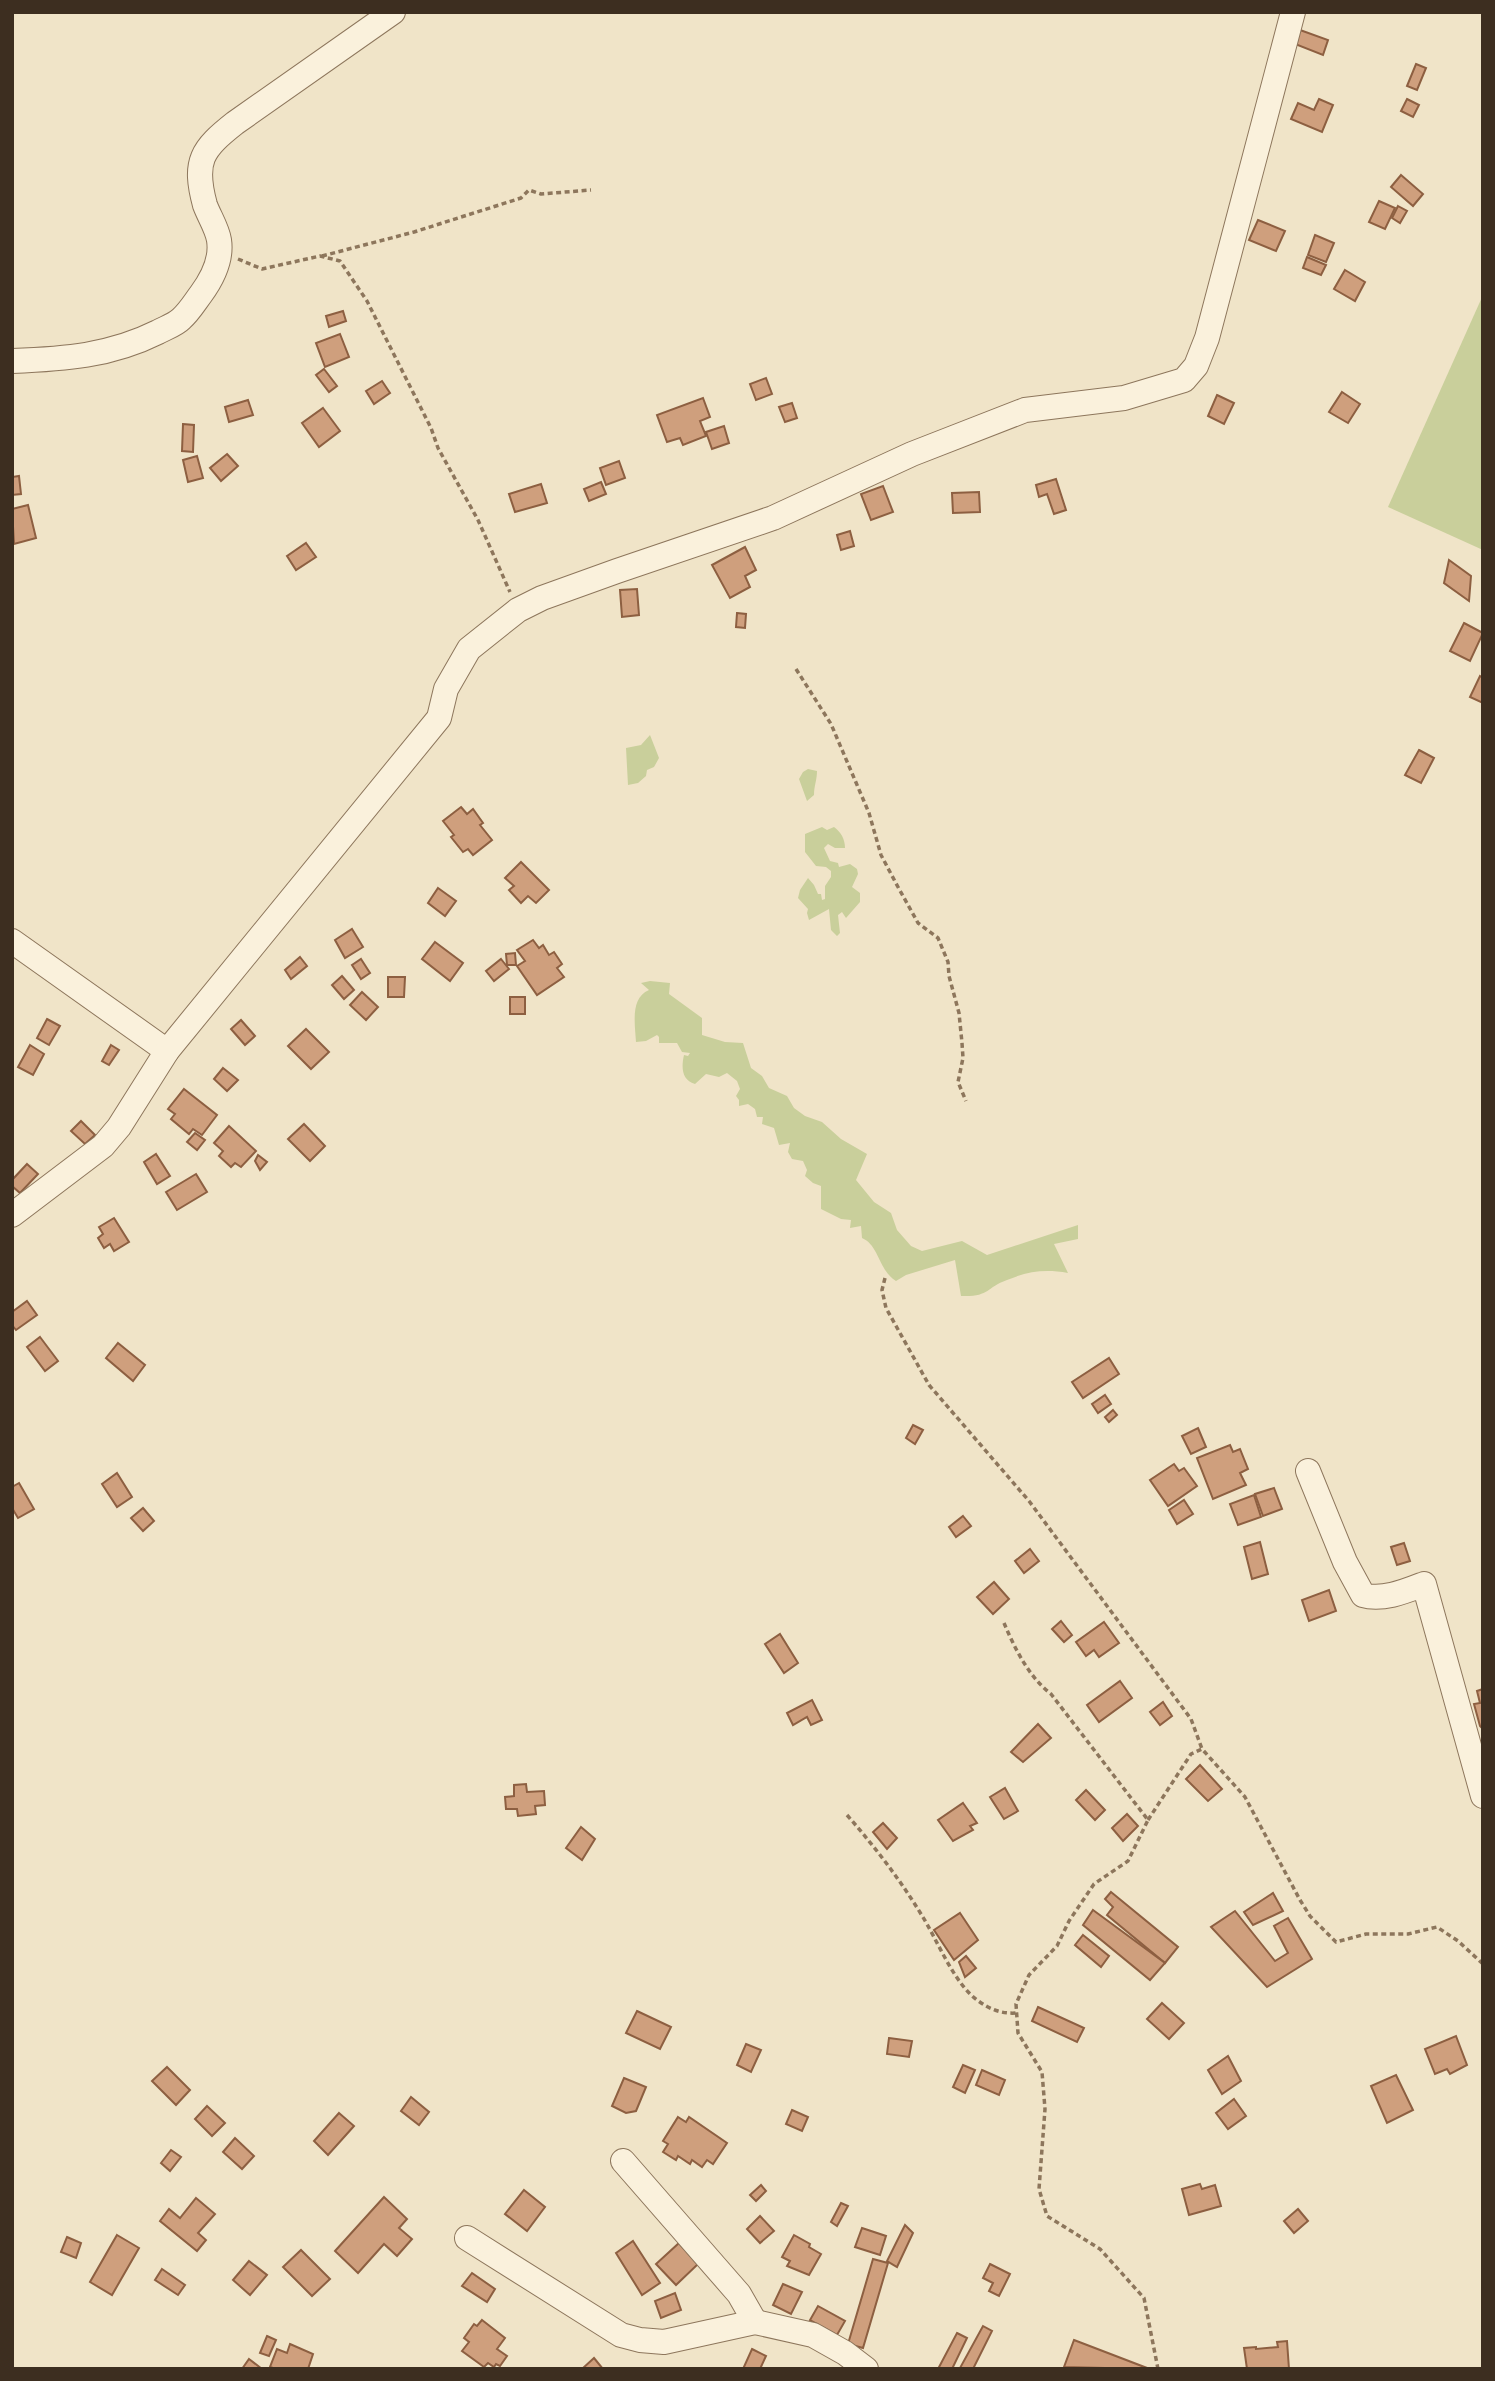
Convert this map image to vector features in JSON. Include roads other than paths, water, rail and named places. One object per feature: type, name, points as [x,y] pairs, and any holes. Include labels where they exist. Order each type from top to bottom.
[{"type":"street","points":[[12,361],[103,353],[138,342],[181,320],[208,285],[219,261],[219,239],[205,204],[201,176],[202,154],[215,138],[235,123],[393,12]]},
{"type":"street","points":[[12,1215],[103,1146],[119,1127],[167,1051],[439,718],[446,689],[469,649],[518,610],[542,598],[617,570],[773,518],[912,454],[1024,410],[1124,398],[1184,380],[1196,366],[1207,338],[1293,12]]},
{"type":"street","points":[[12,942],[167,1051]]},
{"type":"street","points":[[1308,1471],[1345,1562],[1363,1595],[1373,1597],[1390,1594],[1424,1584],[1483,1796]]},
{"type":"street","points":[[622,2161],[739,2294],[755,2322]]},
{"type":"street","points":[[467,2238],[621,2335],[664,2342],[755,2322],[813,2335],[845,2353],[866,2369]]}]
